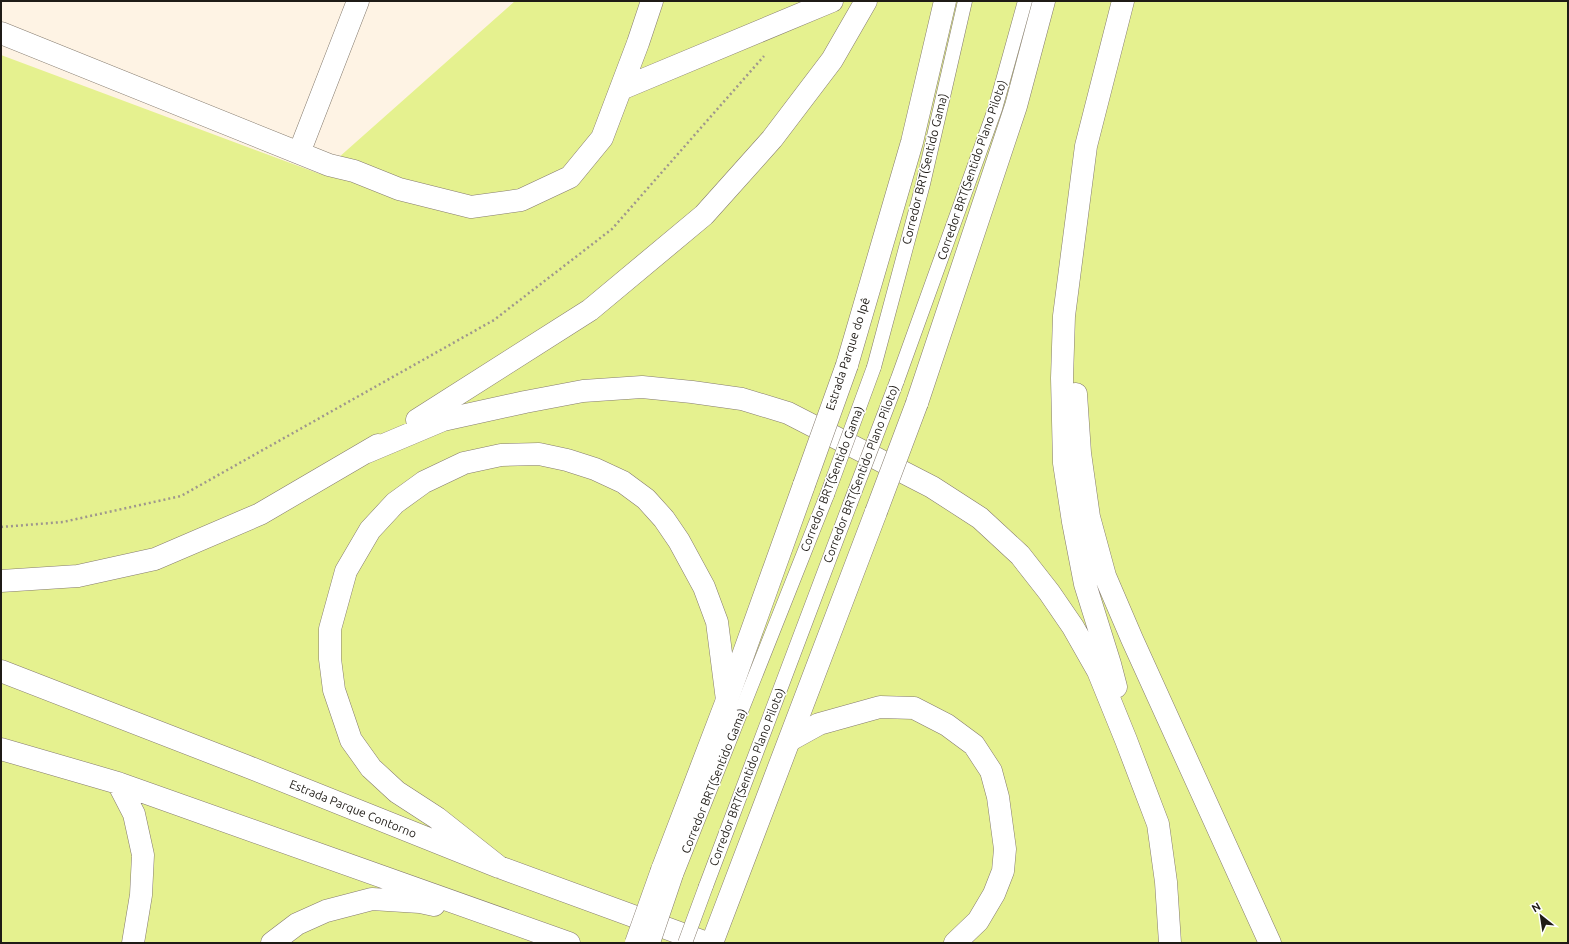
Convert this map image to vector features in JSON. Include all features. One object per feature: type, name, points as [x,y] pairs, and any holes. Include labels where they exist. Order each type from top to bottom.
[{"type":"main road","points":[[299,153],[358,1]]},
{"type":"main road","points":[[1,34],[329,165],[354,171],[400,189],[471,207],[521,200],[570,177],[602,138],[621,90],[652,1]]},
{"type":"main road","points":[[621,90],[832,1]]},
{"type":"main road","points":[[1,581],[78,576],[155,559],[260,514],[367,452],[590,310],[704,215],[772,138],[832,60],[866,1]]},
{"type":"main road","name":"Estrada Parque do Ipê","points":[[636,943],[669,872],[728,700],[847,365],[912,142],[945,1]]},
{"type":"main road","points":[[712,943],[917,403],[1016,106],[1044,1]]},
{"type":"main road","points":[[1122,1],[1086,146],[1064,316],[1062,378],[1064,463],[1073,522],[1085,584],[1110,664],[1122,714],[1126,740]]},
{"type":"main road","points":[[1064,316],[1072,346],[1080,453],[1090,517],[1105,576],[1132,639],[1270,943]]},
{"type":"main road","points":[[367,452],[443,420],[583,391],[642,387],[742,399],[788,413],[932,487],[980,518],[1020,555],[1049,592],[1073,627],[1098,671],[1158,824],[1166,882],[1170,943]]},
{"type":"main road","points":[[498,867],[437,818],[397,792],[371,768],[351,740],[334,690],[330,659],[330,629],[346,571],[370,530],[401,499],[424,482],[464,463],[501,455],[539,454],[595,468],[623,482],[646,500],[664,519],[679,541],[704,587],[717,622],[728,700]]},
{"type":"main road","name":"Estrada Parque Contorno","points":[[1,671],[254,769],[498,867],[707,943]]},
{"type":"main road","points":[[790,740],[819,724],[880,707],[914,708],[947,725],[974,745],[991,771],[998,797],[1005,849],[1002,872],[994,894],[978,921],[955,943]]},
{"type":"main road","points":[[1,749],[118,782],[569,943]]},
{"type":"main road","points":[[118,782],[134,814],[143,855],[141,895],[133,943]]},
{"type":"main road","points":[[272,943],[297,924],[326,911],[372,899],[420,902],[489,915]]},
{"type":"lane","name":"Corredor BRT(Sentido Gama)","points":[[653,943],[669,872],[827,495],[874,367],[923,184],[965,1]]},
{"type":"lane","name":"Corredor BRT(Sentido Plano Piloto)","points":[[685,943],[897,381],[995,109],[1025,1]]},
{"type":"path","points":[[1,527],[63,522],[181,496],[494,320],[612,229],[769,51]]},
{"type":"green space","points":[[515,1],[1568,1],[1568,943],[1,943],[1,55],[320,174]]}]
